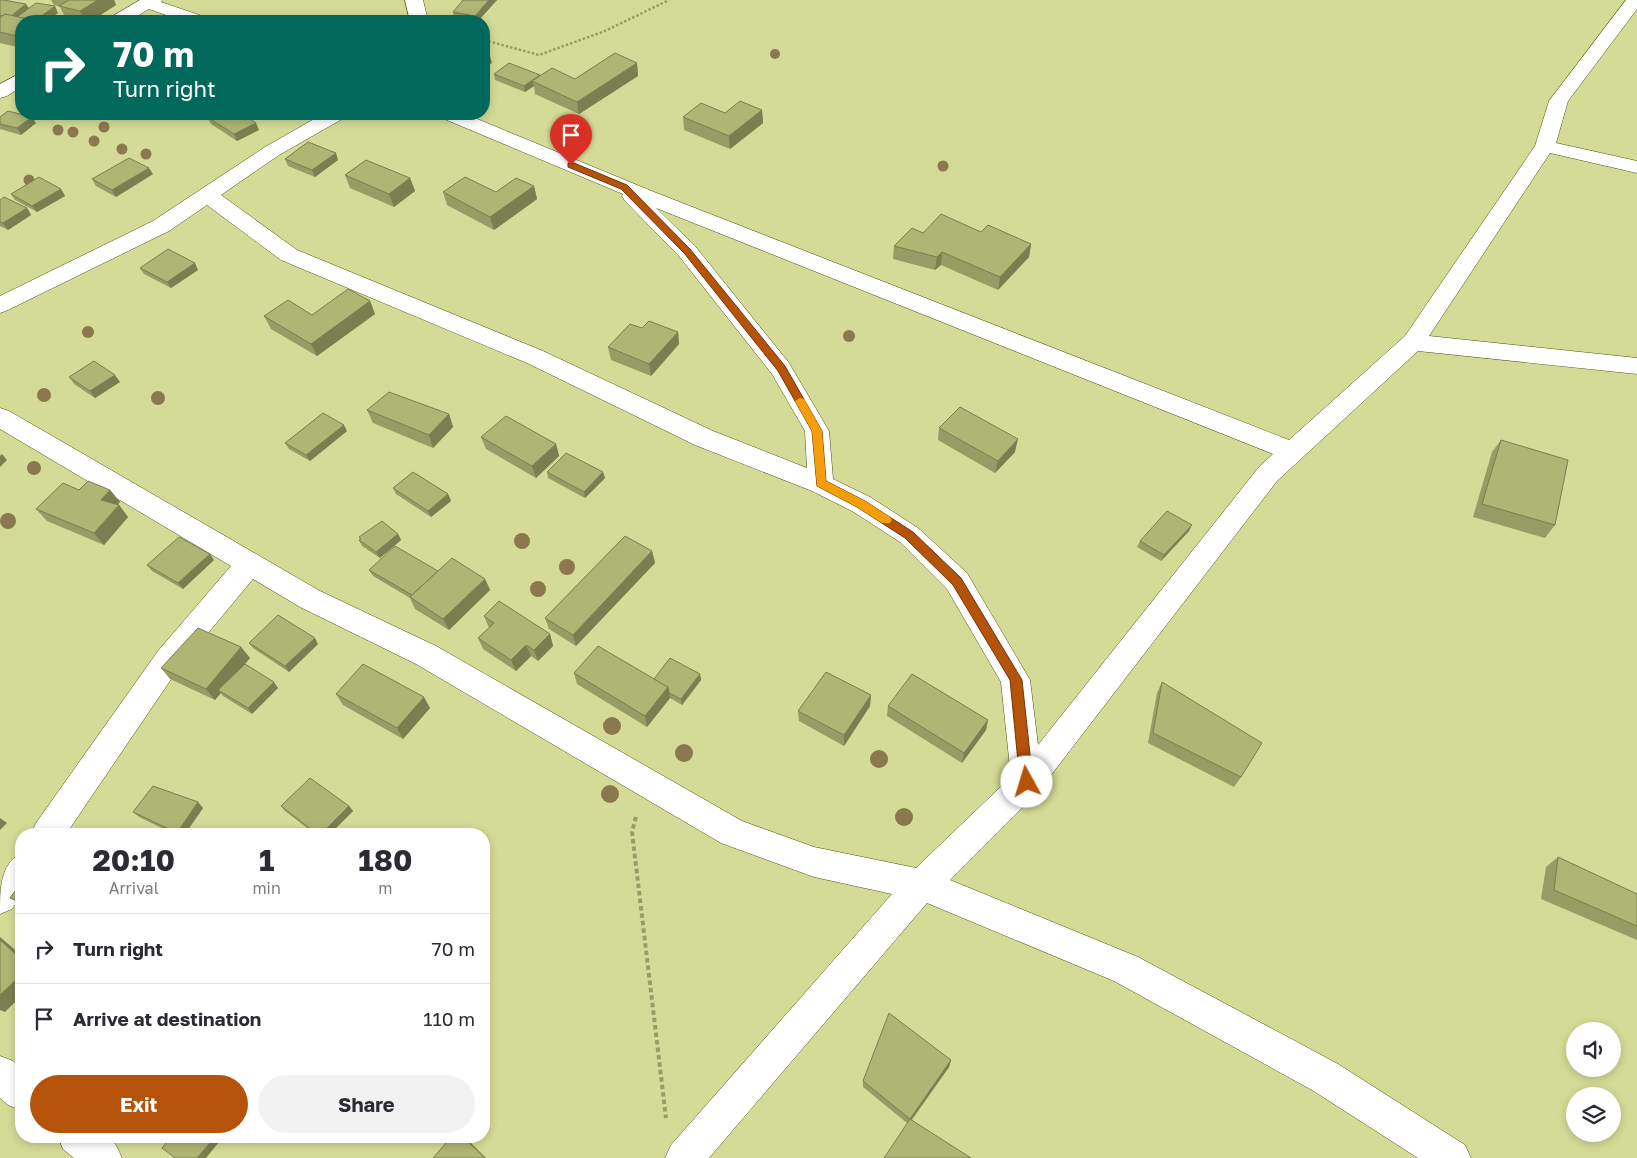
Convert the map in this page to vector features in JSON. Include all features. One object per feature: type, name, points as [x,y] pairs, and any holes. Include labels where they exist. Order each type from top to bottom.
[{"type":"street","points":[[414,0],[418,15]]},
{"type":"street","points":[[684,1158],[922,884],[1027,782],[1268,474],[1413,342],[1546,146],[1559,101],[1635,0]]},
{"type":"street","points":[[128,15],[150,1],[184,15]]},
{"type":"street","points":[[0,92],[15,83]]},
{"type":"street","points":[[0,305],[161,226],[272,151],[326,120]]},
{"type":"street","points":[[463,120],[624,187],[1292,452]]},
{"type":"street","points":[[1546,146],[1637,167]]},
{"type":"street","points":[[624,187],[687,251],[782,369],[817,431],[821,484]]},
{"type":"street","points":[[208,195],[288,254],[535,357],[704,438],[821,484],[861,504],[909,535],[957,581],[1016,680],[1027,782]]},
{"type":"street","points":[[1413,342],[1637,366]]},
{"type":"street","points":[[0,417],[310,599],[426,655],[732,832],[814,862],[922,884],[1126,969],[1325,1077],[1452,1158]]},
{"type":"street","points":[[51,828],[168,660],[250,563]]},
{"type":"street","points":[[0,898],[15,877]]},
{"type":"street","points":[[0,1074],[15,1087]]},
{"type":"street","points":[[85,1143],[103,1158]]},
{"type":"path","points":[[490,42],[539,55],[606,31],[668,0]]},
{"type":"path","points":[[646,782],[632,832],[668,1128]]},
{"type":"building","points":[[0,0],[26,4],[11,16],[5,14],[3,16],[0,15]]},
{"type":"building","points":[[69,0],[98,0],[80,11],[59,6]]},
{"type":"building","points":[[463,0],[489,0],[476,15],[453,12]]},
{"type":"building","points":[[36,3],[55,6],[43,15],[20,15]]},
{"type":"building","points":[[5,14],[15,16],[15,36],[0,32],[0,18]]},
{"type":"building","points":[[615,53],[637,63],[577,102],[532,81],[552,68],[575,79]]},
{"type":"building","points":[[509,63],[540,75],[524,86],[494,74]]},
{"type":"building","points":[[740,101],[762,110],[729,136],[683,117],[701,103],[725,113]]},
{"type":"building","points":[[8,111],[15,113],[15,120],[28,120],[17,128],[0,124],[0,117]]},
{"type":"building","points":[[212,120],[251,120],[256,123],[234,134]]},
{"type":"building","points":[[308,142],[336,153],[312,170],[285,159]]},
{"type":"building","points":[[129,158],[149,168],[112,190],[92,179]]},
{"type":"building","points":[[366,160],[410,178],[389,194],[345,175]]},
{"type":"building","points":[[39,177],[61,189],[32,206],[11,194]]},
{"type":"building","points":[[465,177],[496,192],[516,178],[534,186],[490,217],[443,192]]},
{"type":"building","points":[[4,197],[27,208],[3,223],[0,222],[0,200]]},
{"type":"building","points":[[941,214],[981,232],[988,225],[1031,244],[1000,277],[942,252],[937,257],[894,246],[912,228],[923,233]]},
{"type":"building","points":[[168,249],[195,263],[167,282],[140,268]]},
{"type":"building","points":[[348,289],[370,301],[311,344],[264,316],[288,300],[312,315]]},
{"type":"building","points":[[649,321],[678,332],[649,364],[608,347],[630,324],[642,328]]},
{"type":"building","points":[[94,361],[115,375],[90,391],[69,377]]},
{"type":"building","points":[[389,392],[449,414],[429,435],[367,410]]},
{"type":"building","points":[[960,407],[1018,439],[998,461],[939,428]]},
{"type":"building","points":[[323,413],[344,425],[306,455],[285,443]]},
{"type":"building","points":[[506,416],[556,444],[532,466],[481,437]]},
{"type":"building","points":[[1501,440],[1568,460],[1555,525],[1482,504]]},
{"type":"building","points":[[566,453],[603,472],[584,492],[547,472]]},
{"type":"building","points":[[413,472],[448,494],[428,511],[393,488]]},
{"type":"building","points":[[88,481],[110,490],[101,500],[119,505],[94,533],[36,509],[63,483],[79,490]]},
{"type":"building","points":[[1167,511],[1192,525],[1164,555],[1140,541]]},
{"type":"building","points":[[382,521],[398,534],[376,552],[359,540],[361,539],[359,537]]},
{"type":"building","points":[[625,536],[652,551],[573,635],[545,618]]},
{"type":"building","points":[[179,537],[210,554],[178,583],[147,565]]},
{"type":"building","points":[[395,546],[438,571],[412,595],[369,570]]},
{"type":"building","points":[[452,558],[485,579],[443,619],[410,597]]},
{"type":"building","points":[[499,601],[550,634],[534,650],[526,645],[511,660],[478,638],[494,623],[484,616]]},
{"type":"building","points":[[278,615],[315,638],[285,666],[249,643]]},
{"type":"building","points":[[198,628],[241,647],[206,689],[161,668]]},
{"type":"building","points":[[598,646],[668,687],[645,716],[574,673]]},
{"type":"building","points":[[670,658],[700,674],[681,699],[669,693],[668,687],[654,679]]},
{"type":"building","points":[[245,664],[274,682],[248,708],[218,690]]},
{"type":"building","points":[[363,664],[424,697],[397,728],[336,694]]},
{"type":"building","points":[[826,672],[871,695],[844,735],[798,711]]},
{"type":"building","points":[[912,674],[988,720],[964,753],[888,706]]},
{"type":"building","points":[[1162,682],[1262,743],[1241,777],[1153,733]]},
{"type":"building","points":[[310,778],[349,806],[327,828],[309,828],[281,806]]},
{"type":"building","points":[[153,786],[198,802],[180,828],[167,828],[133,812]]},
{"type":"building","points":[[1558,857],[1637,894],[1637,926],[1554,890]]},
{"type":"building","points":[[15,891],[15,900],[10,898]]},
{"type":"building","points":[[0,940],[15,954],[15,981],[0,995]]},
{"type":"building","points":[[889,1013],[951,1060],[910,1119],[863,1081]]},
{"type":"building","points":[[910,1119],[971,1158],[884,1158]]},
{"type":"building","points":[[166,1143],[210,1143],[197,1158],[175,1158],[162,1148]]},
{"type":"building","points":[[446,1143],[469,1143],[485,1158],[433,1158]]},
{"type":"slow traffic","points":[[800,401],[817,431],[821,484],[861,504],[886,520]]},
{"type":"route","points":[[571,165],[624,187],[687,251],[782,369],[817,431],[821,484],[861,504],[909,535],[957,581],[1016,680],[1027,782]]}]
